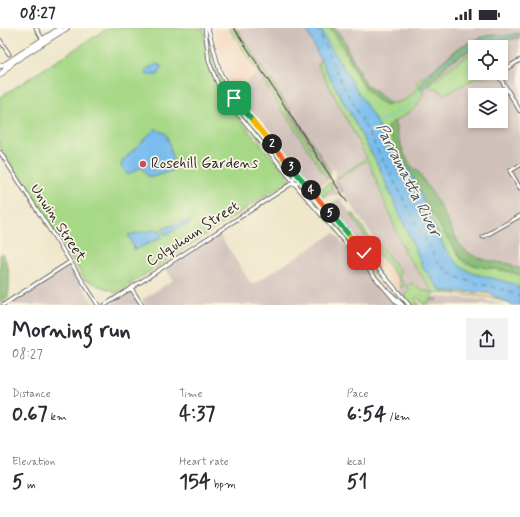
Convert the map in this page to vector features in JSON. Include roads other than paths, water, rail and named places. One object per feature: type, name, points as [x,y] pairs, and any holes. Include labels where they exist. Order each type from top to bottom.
[{"type":"highway","points":[[0,75],[12,63]]},
{"type":"main road","points":[[0,71],[44,41],[60,28]]},
{"type":"main road","points":[[1,66],[67,28]]},
{"type":"main road","points":[[9,54],[15,58]]},
{"type":"street","points":[[36,28],[44,41]]},
{"type":"street","points":[[207,28],[224,81],[243,110],[409,305]]},
{"type":"street","points":[[207,28],[208,46],[213,74],[222,94],[237,114],[385,289],[398,303],[403,305]]},
{"type":"street","points":[[208,46],[211,44],[210,34]]},
{"type":"street","points":[[0,40],[9,54]]},
{"type":"street","points":[[508,68],[520,60]]},
{"type":"street","points":[[503,80],[520,110]]},
{"type":"street","points":[[237,114],[243,110]]},
{"type":"street","name":"Unwin Street","points":[[0,152],[98,305]]},
{"type":"street","points":[[520,165],[510,172],[520,188]]},
{"type":"street","points":[[290,166],[312,191]]},
{"type":"street","name":"Colquhoun Street","points":[[105,305],[294,182],[298,182],[299,178]]},
{"type":"street","points":[[319,211],[325,206]]},
{"type":"street","points":[[483,237],[520,216]]},
{"type":"street","points":[[331,225],[337,220]]},
{"type":"street","points":[[3,305],[70,262]]},
{"type":"street","points":[[378,280],[382,274]]},
{"type":"street","points":[[385,289],[390,283]]},
{"type":"street","points":[[131,288],[142,305]]},
{"type":"street","points":[[398,303],[403,298]]},
{"type":"water","name":"Parramatta River","points":[[306,28],[322,28],[322,33],[377,123],[386,143],[403,161],[412,175],[445,249],[459,265],[472,273],[511,283],[520,289],[520,305],[512,305],[488,293],[442,291],[424,269],[378,165],[318,55]]},
{"type":"water","points":[[158,64],[162,67],[158,75],[147,75],[146,73],[148,68]]},
{"type":"water","points":[[156,128],[165,133],[168,140],[174,165],[172,171],[153,177],[148,176],[141,167],[128,175],[121,166],[123,160]]},
{"type":"water","points":[[189,221],[190,223],[165,235],[162,228]]},
{"type":"water","points":[[159,229],[162,237],[135,250],[128,235]]},
{"type":"waterway","points":[[376,124],[411,104],[416,99],[426,80],[437,68],[461,51],[483,39],[520,35]]},
{"type":"tram line","points":[[234,28],[347,202]]},
{"type":"place","name":"Rosehill Gardens","points":[[143,164]]}]
